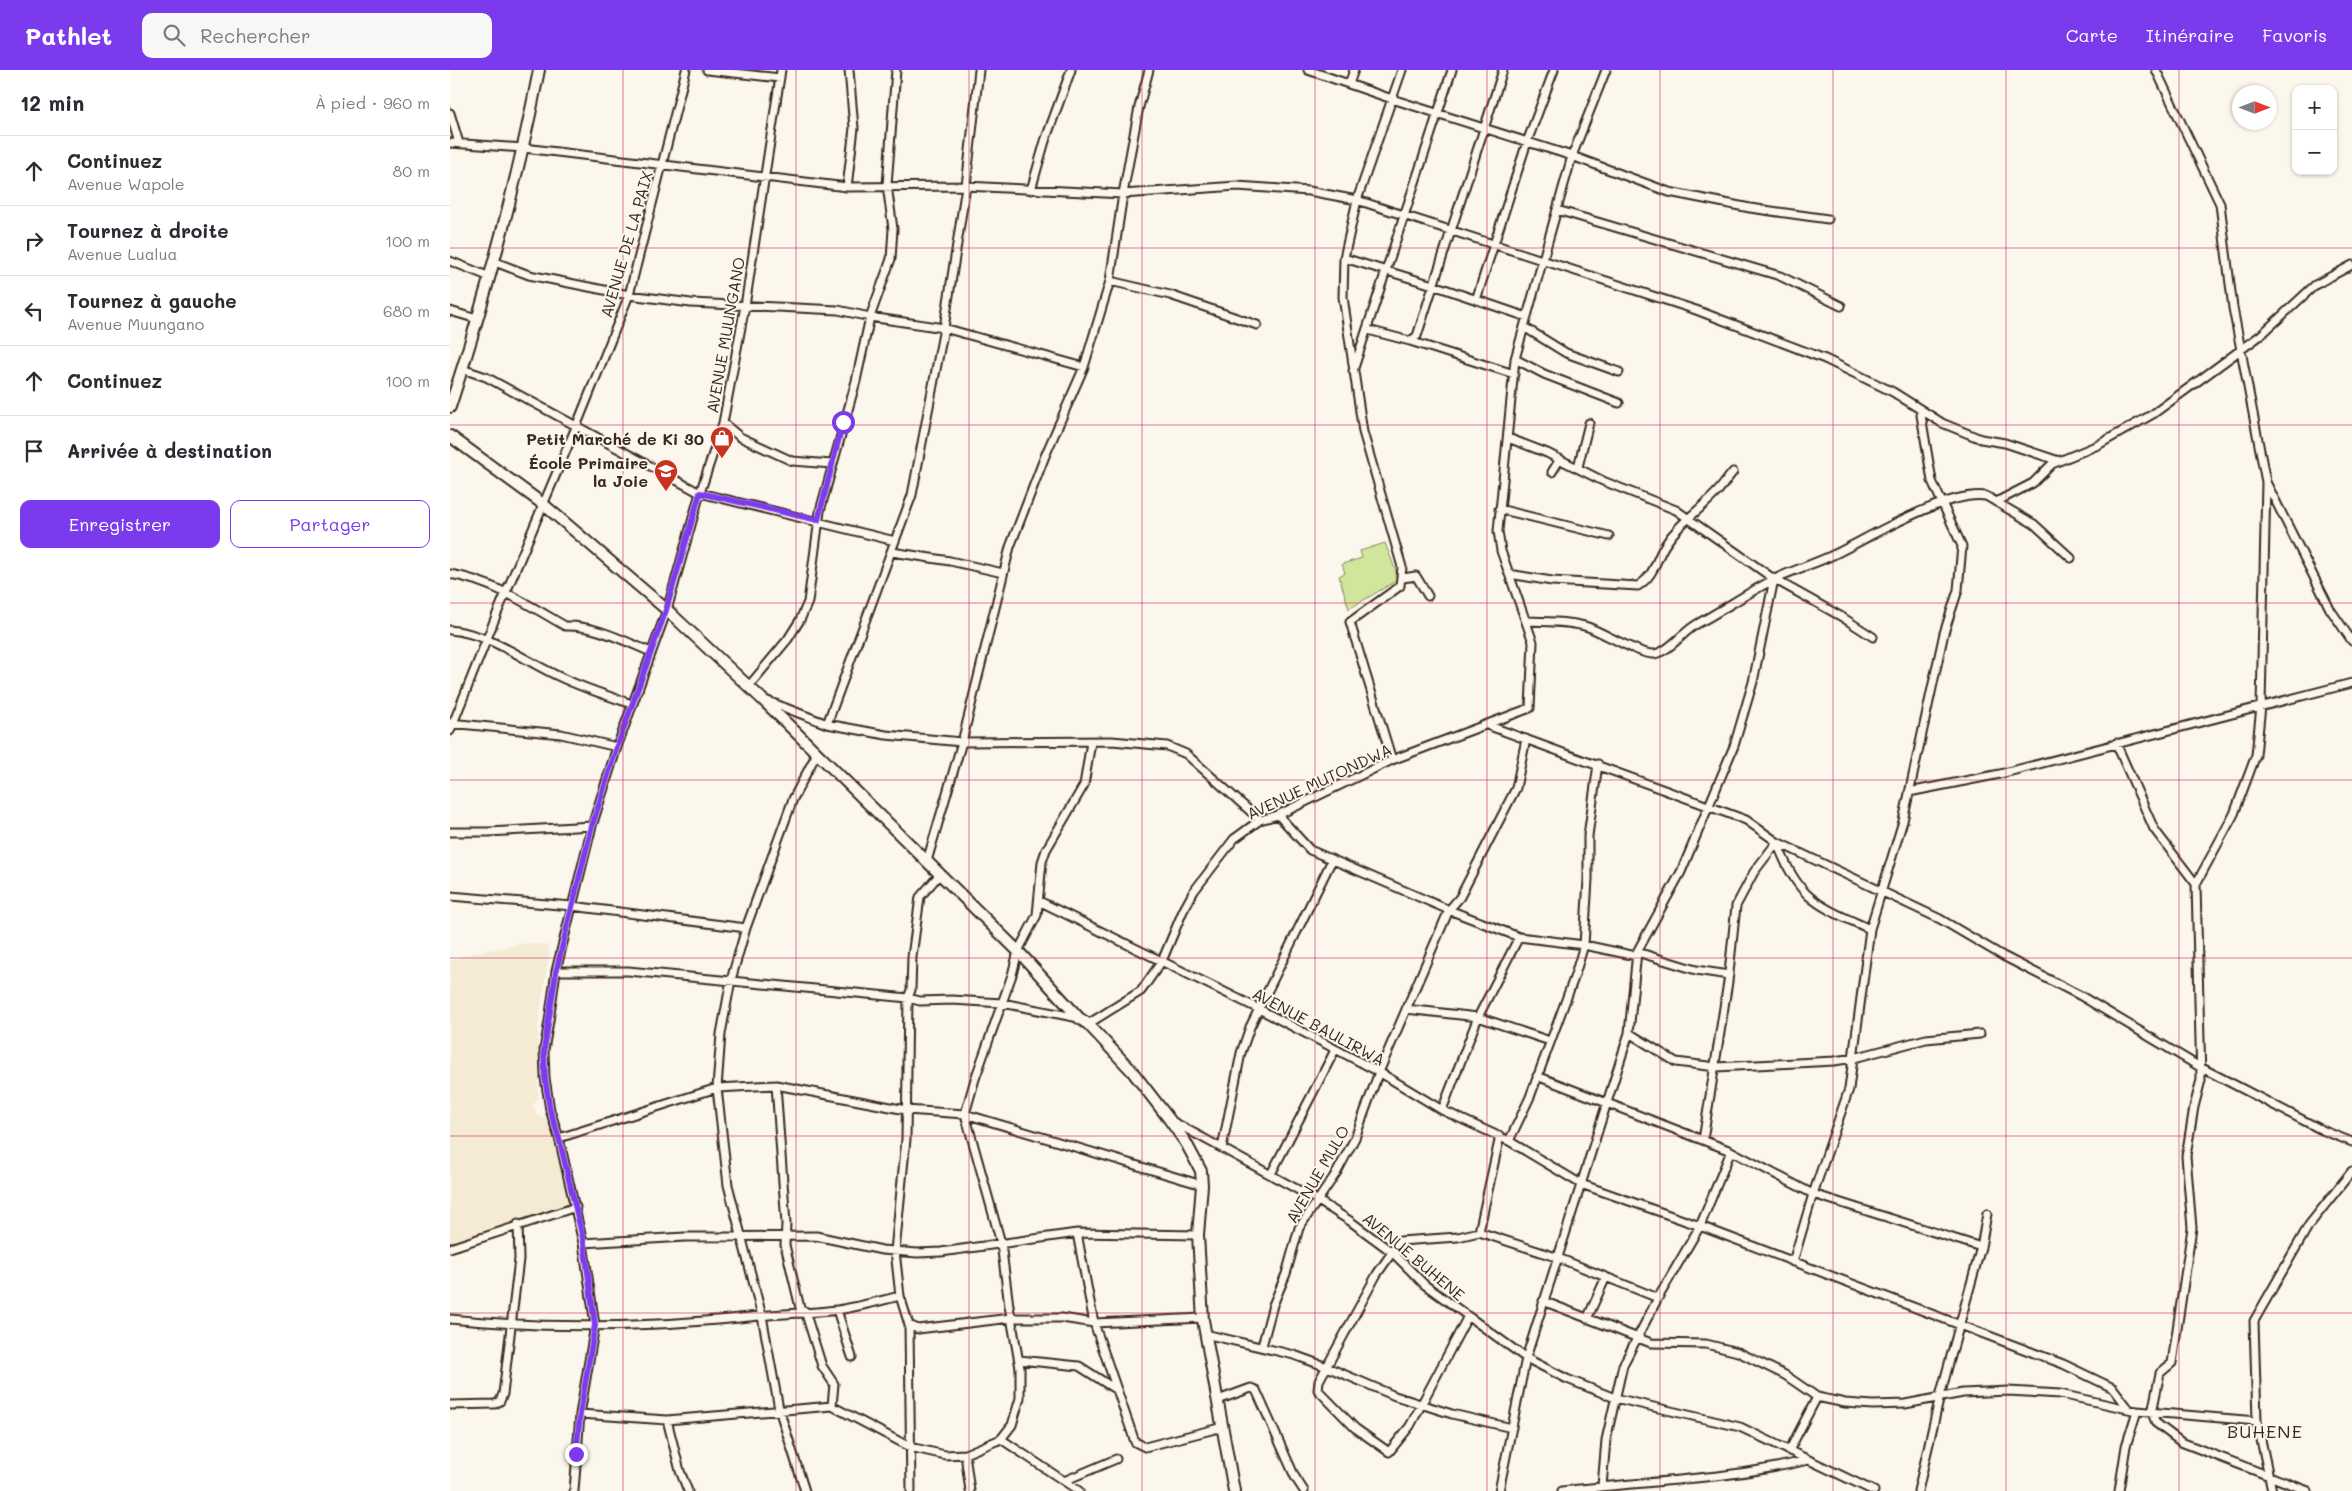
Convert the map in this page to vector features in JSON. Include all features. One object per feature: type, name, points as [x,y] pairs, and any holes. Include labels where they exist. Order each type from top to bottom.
[{"type":"main road","points":[[450,407],[495,262],[524,148],[539,70]]},
{"type":"main road","points":[[450,436],[543,504],[666,610],[762,699],[1018,951],[1132,1071],[1169,1119],[1201,1171],[1202,1184],[1198,1235],[1203,1318],[1234,1491]]},
{"type":"street","name":"AVENUE DE LA PAIX","points":[[451,726],[629,295],[686,70]]},
{"type":"street","points":[[707,70],[780,78]]},
{"type":"street","name":"AVENUE MUUNGANO","points":[[574,1491],[580,1414],[595,1325],[584,1243],[559,1138],[550,1110],[544,1059],[556,972],[592,826],[617,747],[666,610],[700,493],[724,422],[745,306],[781,70]]},
{"type":"street","points":[[846,187],[854,128],[848,70]]},
{"type":"street","points":[[748,687],[788,639],[800,620],[808,602],[818,520],[856,381],[870,317],[891,259],[893,245],[887,185],[896,70]]},
{"type":"street","points":[[827,724],[912,495],[944,328],[966,186],[979,70]]},
{"type":"street","points":[[1031,190],[1044,140],[1071,70]]},
{"type":"street","points":[[927,861],[962,742],[1010,547],[1045,456],[1084,366],[1110,281],[1139,107],[1149,70]]},
{"type":"street","points":[[1308,70],[1392,99],[1572,156],[1669,192],[1750,208],[1828,218]]},
{"type":"street","points":[[1349,84],[1354,70]]},
{"type":"street","points":[[1392,760],[1350,622],[1400,586],[1403,578],[1402,566],[1363,432],[1343,308],[1344,258],[1358,200],[1402,70]]},
{"type":"street","points":[[1353,371],[1452,70]]},
{"type":"street","points":[[1410,341],[1417,336],[1503,70]]},
{"type":"street","points":[[1476,300],[1526,142],[1554,70]]},
{"type":"street","points":[[1606,70],[1572,156],[1516,359],[1499,508],[1499,542],[1509,574],[1528,621],[1573,624],[1586,627],[1609,635],[1645,653],[1655,654],[1687,630],[1774,579],[1803,569],[1892,524],[1943,502],[1981,495],[2034,524],[2071,558]]},
{"type":"street","points":[[2156,70],[2220,204],[2241,350],[2266,482],[2261,706],[2256,755],[2234,814],[2196,884],[2201,1080],[2194,1107],[2186,1156],[2192,1228],[2172,1363],[2160,1373],[2152,1413],[2156,1423],[2181,1442],[2212,1456],[2266,1474],[2308,1491]]},
{"type":"street","points":[[450,113],[459,143]]},
{"type":"street","points":[[450,142],[524,148],[846,187],[887,185],[966,186],[1123,194],[1237,186],[1309,191],[1358,200],[1696,310],[1825,359],[1893,392],[1942,423],[1981,439],[2006,443],[2059,460]]},
{"type":"street","points":[[1557,210],[1780,276],[1842,306]]},
{"type":"street","points":[[1344,258],[1433,285],[1527,317]]},
{"type":"street","points":[[450,261],[490,277]]},
{"type":"street","points":[[495,262],[528,275],[629,295],[691,303],[838,310],[870,317],[944,328],[1084,366]]},
{"type":"street","points":[[1996,502],[2033,483],[2052,464],[2059,460],[2098,444],[2153,414],[2261,335],[2315,285],[2352,265]]},
{"type":"street","points":[[1110,281],[1170,295],[1257,326]]},
{"type":"street","points":[[450,312],[477,318]]},
{"type":"street","points":[[1524,327],[1566,353],[1619,372]]},
{"type":"street","points":[[1368,330],[1410,341],[1514,374]]},
{"type":"street","points":[[1516,359],[1544,374],[1618,403]]},
{"type":"street","points":[[462,369],[486,377],[700,493],[818,520],[895,541]]},
{"type":"street","points":[[1793,1262],[1813,1194],[1849,1089],[1870,929],[1903,821],[1944,633],[1959,586],[1962,546],[1932,481],[1920,409]]},
{"type":"street","points":[[724,422],[740,437],[792,460],[832,464]]},
{"type":"street","points":[[1578,467],[1589,423]]},
{"type":"street","points":[[1508,438],[1560,459],[1603,480],[1660,502],[1689,518],[1774,579],[1835,612],[1874,637]]},
{"type":"street","points":[[1552,472],[1560,459]]},
{"type":"street","points":[[1509,574],[1552,581],[1638,586],[1648,580],[1654,571],[1664,546],[1676,529],[1716,493],[1733,472]]},
{"type":"street","points":[[2266,482],[2330,609],[2352,641]]},
{"type":"street","points":[[1499,508],[1609,536]]},
{"type":"street","points":[[892,552],[950,561],[1003,573]]},
{"type":"street","points":[[450,574],[480,581],[565,626],[578,626],[597,631],[651,652]]},
{"type":"street","points":[[1403,578],[1416,576],[1428,596]]},
{"type":"street","points":[[1499,1491],[1526,1358],[1556,1258],[1630,1033],[1636,954],[1681,872],[1734,746],[1753,682],[1774,579]]},
{"type":"street","name":"AVENUE MUTONDWA","points":[[1084,1021],[1141,991],[1162,961],[1183,911],[1194,891],[1234,839],[1260,820],[1278,815],[1392,760],[1530,708],[1533,642],[1528,621]]},
{"type":"street","points":[[450,630],[472,633],[487,638],[559,677],[632,704]]},
{"type":"street","points":[[1909,792],[2000,774],[2352,683]]},
{"type":"street","points":[[762,699],[827,724],[886,735],[962,742],[1123,742],[1167,746],[1186,754],[1260,820]]},
{"type":"street","points":[[1487,725],[1598,764],[1746,820],[1777,842],[1940,919],[2003,956],[2081,996],[2200,1067],[2322,1130],[2352,1142]]},
{"type":"street","points":[[451,726],[561,734],[617,747]]},
{"type":"street","name":"AVENUE MULO","points":[[1262,1346],[1273,1305],[1286,1274],[1300,1228],[1337,1172],[1355,1138],[1379,1072],[1449,910],[1460,897],[1516,788],[1526,739]]},
{"type":"street","points":[[580,1414],[667,1420],[832,1406],[910,1447],[945,1455],[965,1454],[1001,1439],[1012,1426],[1020,1398],[1019,1360],[1010,1318],[1001,1243],[965,1114],[1018,951],[1033,924],[1039,901],[1042,862],[1052,839],[1084,786],[1091,742]]},
{"type":"street","points":[[2116,743],[2154,828],[2196,884]]},
{"type":"street","points":[[805,1491],[779,1409],[762,1316],[728,1185],[717,1088],[721,1034],[731,980],[746,928],[793,799],[817,753]]},
{"type":"street","points":[[1509,1140],[1516,1129],[1537,1076],[1584,946],[1588,879],[1588,836],[1598,764]]},
{"type":"street","points":[[1278,815],[1310,850],[1449,910],[1519,937],[1636,954],[1696,970],[1729,975]]},
{"type":"street","points":[[450,832],[488,832],[592,826]]},
{"type":"street","points":[[1777,842],[1787,870],[1806,894],[1817,903],[1870,929]]},
{"type":"street","points":[[1703,1140],[1729,975],[1736,906],[1754,872],[1777,842]]},
{"type":"street","points":[[1222,1148],[1241,1052],[1250,1026],[1332,860]]},
{"type":"street","points":[[911,1491],[909,1325],[900,1296],[895,1251],[906,1139],[908,998],[911,990],[912,957],[920,898],[940,874]]},
{"type":"street","points":[[450,896],[572,906],[746,928]]},
{"type":"street","name":"AVENUE BAULIRWA","points":[[1039,901],[1259,1009],[1379,1072],[1442,1110],[1509,1140],[1581,1184],[1700,1226],[2063,1364],[2116,1390],[2129,1409]]},
{"type":"street","points":[[1442,1110],[1478,1017],[1519,937]]},
{"type":"street","points":[[556,972],[628,971],[908,998],[920,1001],[952,1000],[1002,1003],[1084,1021]]},
{"type":"street","points":[[1406,1009],[1478,1017],[1550,1041]]},
{"type":"street","points":[[1630,1033],[1676,1062],[1716,1067],[1834,1061],[1854,1058],[1926,1039],[1980,1034]]},
{"type":"street","points":[[1270,1174],[1335,1050]]},
{"type":"street","points":[[1537,1076],[1731,1151],[1813,1194],[1981,1247]]},
{"type":"street","points":[[559,1138],[717,1088],[776,1085],[906,1110],[965,1114],[1202,1184]]},
{"type":"street","points":[[776,1085],[785,1245],[803,1312],[822,1366],[834,1384],[832,1406]]},
{"type":"street","name":"AVENUE BUHENE","points":[[1169,1119],[1317,1200],[1392,1252],[1425,1285],[1467,1318],[1526,1358],[1567,1379],[1615,1398],[1740,1427],[1874,1491]]},
{"type":"street","points":[[1479,1232],[1500,1136]]},
{"type":"street","points":[[1602,1486],[1606,1440],[1624,1365],[1658,1298],[1700,1226],[1731,1151]]},
{"type":"street","points":[[2272,1491],[2266,1474],[2257,1421],[2254,1356],[2256,1316],[2309,1225],[2352,1171]]},
{"type":"street","points":[[450,1248],[518,1224],[576,1207]]},
{"type":"street","points":[[1918,1491],[1940,1396],[1981,1247],[1987,1214]]},
{"type":"street","points":[[450,1405],[495,1404],[500,1401],[503,1394],[519,1259],[518,1224]]},
{"type":"street","points":[[1467,1318],[1410,1426],[1389,1452],[1355,1428],[1321,1394],[1318,1386],[1319,1381],[1354,1314],[1400,1240],[1458,1238],[1479,1232],[1556,1258],[1658,1298]]},
{"type":"street","points":[[584,1243],[685,1237],[816,1236],[895,1251],[941,1252],[1077,1233],[1198,1235]]},
{"type":"street","points":[[1077,1233],[1094,1323],[1135,1442],[1139,1446],[1146,1447],[1223,1427]]},
{"type":"street","points":[[1587,1319],[1606,1277]]},
{"type":"street","points":[[450,1319],[512,1325],[698,1322],[837,1310],[900,1296]]},
{"type":"street","points":[[1543,1301],[1651,1343],[1706,1344],[1738,1352],[1784,1375],[1817,1397],[1873,1406],[1905,1404],[1940,1396],[2008,1391],[2055,1393],[2137,1411],[2257,1421]]},
{"type":"street","points":[[837,1310],[852,1357]]},
{"type":"street","points":[[909,1325],[918,1328],[1010,1318],[1062,1318],[1094,1323],[1203,1318]]},
{"type":"street","points":[[1205,1334],[1262,1346],[1327,1366],[1395,1396],[1452,1414],[1512,1428]]},
{"type":"street","points":[[1019,1360],[1079,1366],[1116,1389]]},
{"type":"street","points":[[1218,1400],[1251,1388],[1256,1390],[1295,1477],[1304,1491]]},
{"type":"street","points":[[1789,1450],[1817,1397]]},
{"type":"street","points":[[2119,1491],[2126,1446],[2137,1411]]},
{"type":"street","points":[[667,1420],[680,1471],[688,1491]]},
{"type":"street","points":[[1001,1439],[1079,1491]]},
{"type":"street","points":[[965,1454],[970,1491]]},
{"type":"street","points":[[1064,1481],[1116,1459]]},
{"type":"street","points":[[1562,1491],[1740,1473],[1808,1460]]},
{"type":"shaded area","points":[[527,943],[546,945],[550,948],[538,1028],[538,1098],[533,1106],[537,1115],[544,1118],[549,1124],[570,1205],[450,1245],[450,961],[473,953]]},
{"type":"green space","points":[[1385,543],[1399,579],[1349,609],[1339,576],[1345,573],[1342,564],[1362,558],[1360,551]]},
{"type":"place","name":"Petit Marché de Ki 30","points":[[722,459]]},
{"type":"place","name":"École Primaire la Joie","points":[[666,492]]},
{"type":"district","name":"BUHENE","points":[[2265,1431]]},
{"type":"route","points":[[576,1454],[580,1414],[595,1325],[584,1243],[559,1138],[550,1110],[545,1078],[544,1050],[556,972],[592,826],[617,747],[666,610],[700,493],[818,520],[843,422]]}]
